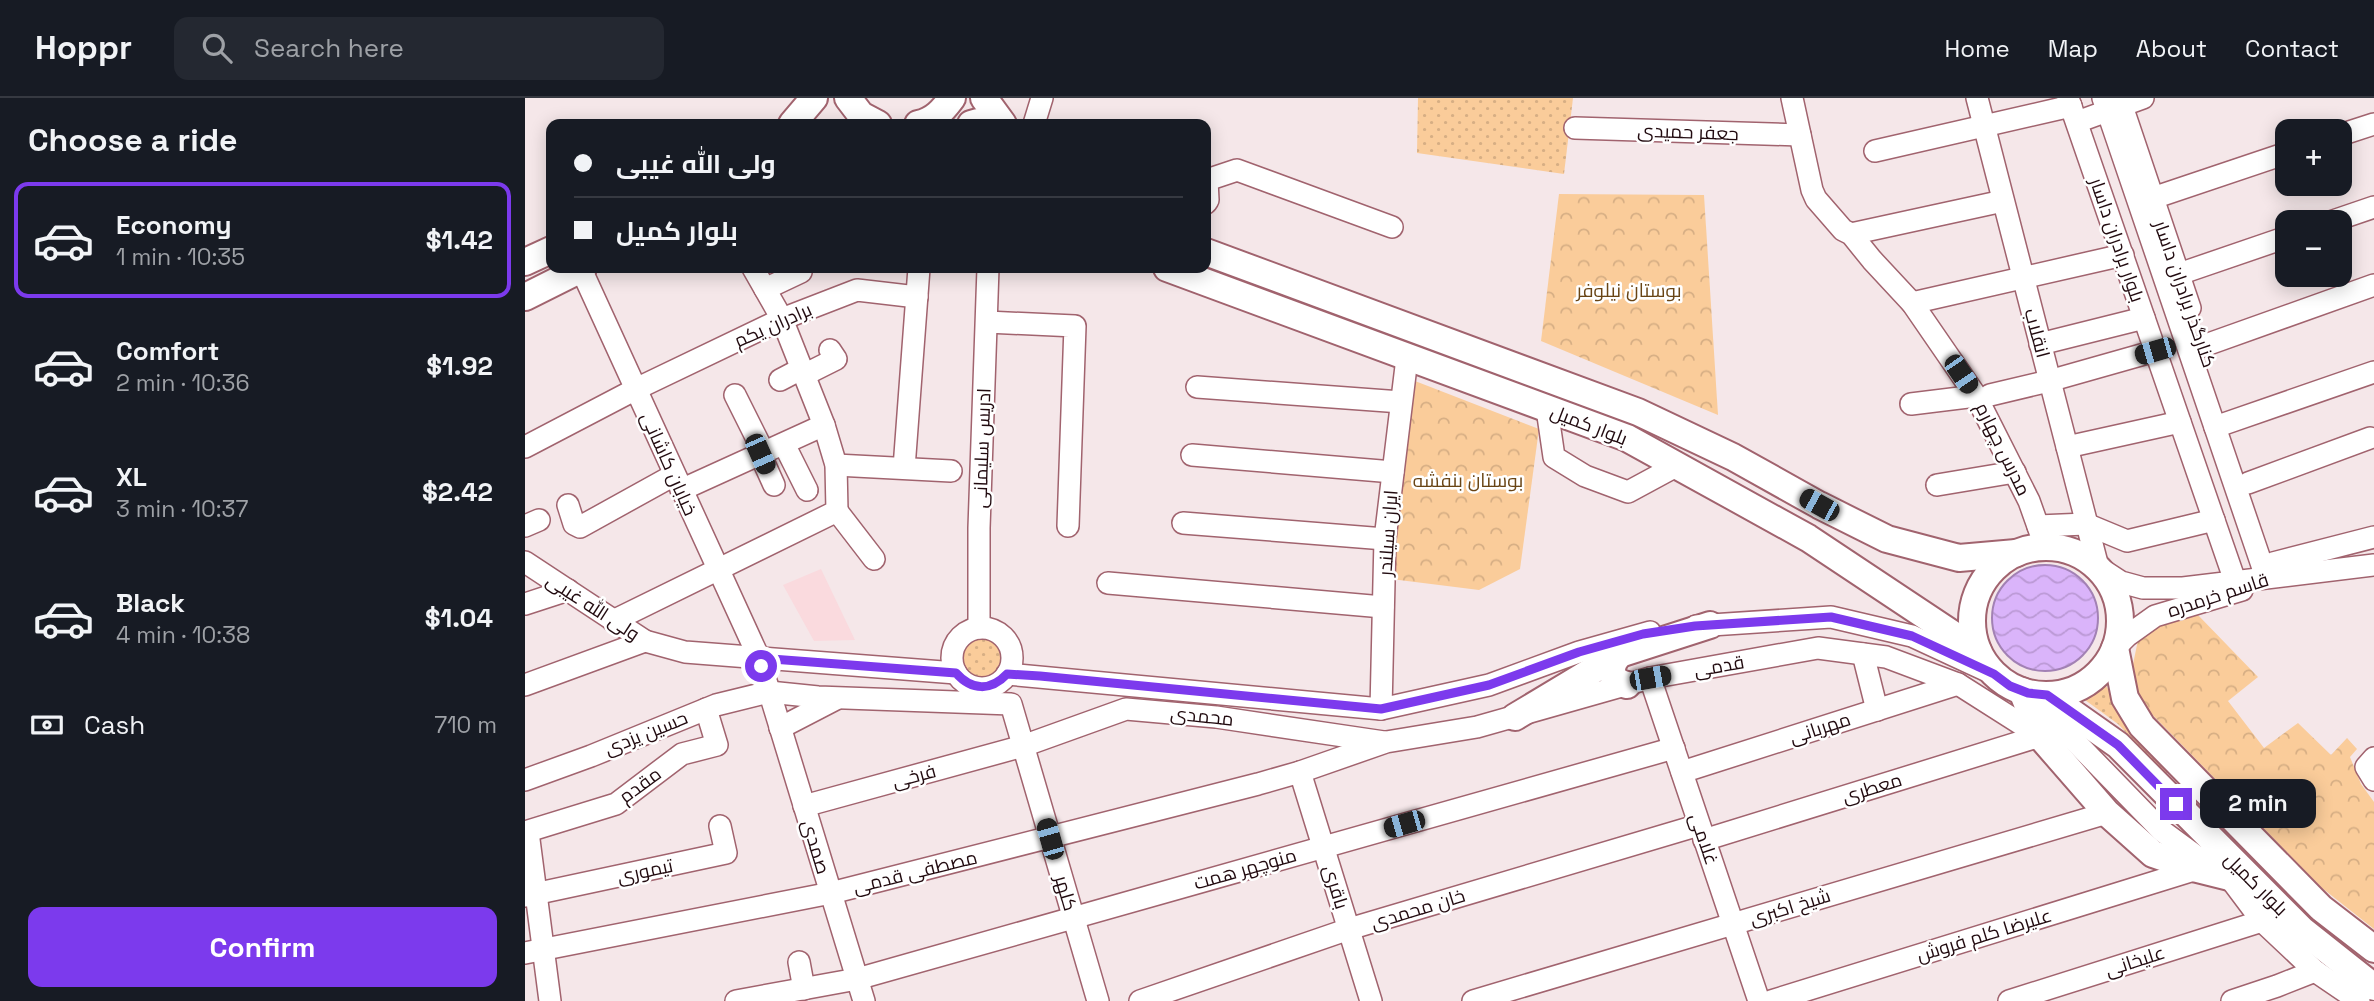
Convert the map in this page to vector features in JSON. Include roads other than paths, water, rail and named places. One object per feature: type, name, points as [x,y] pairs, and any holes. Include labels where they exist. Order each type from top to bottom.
[{"type":"main road","points":[[796,119],[814,98]]},
{"type":"main road","points":[[848,98],[861,115],[869,119]]},
{"type":"main road","points":[[931,119],[952,98]]},
{"type":"main road","points":[[983,98],[999,119]]},
{"type":"main road","points":[[525,262],[546,252]]},
{"type":"main road","name":"بلوار کمیل","points":[[1211,254],[1638,412],[1733,457],[1887,539],[1959,558],[2016,553]]},
{"type":"main road","points":[[525,297],[572,273]]},
{"type":"main road","name":"بلوار کمیل","points":[[1180,273],[1627,438],[1808,537],[1978,650]]},
{"type":"main road","points":[[2041,536],[2082,555],[2098,567],[2111,584],[2119,605],[2120,626],[2115,648],[2104,667],[2088,682],[2069,691],[2032,693],[2010,686],[1994,674],[1978,650],[1972,628],[1973,605],[1982,583],[1997,565],[2041,536]]},
{"type":"main road","points":[[1515,716],[1620,654],[1710,625]]},
{"type":"main road","name":"بلوار کمیل","points":[[2115,648],[2125,698],[2142,726],[2321,908],[2374,949]]},
{"type":"main road","points":[[1620,654],[1613,663],[1612,672],[1617,681],[1638,681]]},
{"type":"main road","points":[[2032,693],[2040,736],[2106,813],[2153,854],[2242,880]]},
{"type":"main road","name":"بلوار کمیل","points":[[2032,693],[2118,745],[2242,880],[2374,986]]},
{"type":"street","points":[[1036,119],[1042,98]]},
{"type":"street","name":"مدرس چهارم","points":[[1792,98],[1816,199],[1912,303],[1983,395],[2041,536]]},
{"type":"street","name":"مدرس چهارم","points":[[1805,98],[1819,171],[1847,232]]},
{"type":"street","name":"انقلاب","points":[[1977,98],[2098,567]]},
{"type":"street","points":[[1875,151],[2072,109],[2143,98]]},
{"type":"street","name":"کنارگذر برادران داسار","points":[[2111,105],[2153,198],[2179,274],[2203,346],[2222,425],[2248,483],[2269,570]]},
{"type":"street","name":"بلوار برادران داسار","points":[[2111,105],[2222,425],[2269,570]]},
{"type":"street","name":"بلوار برادران داسار","points":[[2072,109],[2235,581]]},
{"type":"street","points":[[2352,131],[2374,124]]},
{"type":"street","name":"جعفر حمیدی","points":[[1575,128],[1800,135]]},
{"type":"street","points":[[2153,198],[2275,157]]},
{"type":"street","points":[[1211,179],[1237,170],[1392,227]]},
{"type":"street","points":[[1847,232],[2003,201]]},
{"type":"street","points":[[2352,214],[2374,207]]},
{"type":"street","points":[[2179,274],[2275,241]]},
{"type":"street","points":[[1912,303],[2123,255]]},
{"type":"street","name":"خیابان کاشانی","points":[[584,273],[759,658],[769,692]]},
{"type":"street","points":[[756,273],[782,319],[824,425],[836,465],[837,511],[874,559]]},
{"type":"street","points":[[765,289],[799,273]]},
{"type":"street","points":[[904,468],[919,273]]},
{"type":"street","name":"ادریس سلیمانی","points":[[979,628],[979,528],[988,273]]},
{"type":"street","points":[[2203,346],[2374,285]]},
{"type":"street","name":"برادران یکم","points":[[525,447],[782,319],[857,290],[917,297]]},
{"type":"street","points":[[2040,344],[2144,318]]},
{"type":"street","points":[[987,322],[1075,326],[1067,527]]},
{"type":"street","points":[[780,380],[836,359],[830,350]]},
{"type":"street","points":[[1911,404],[1983,395],[2049,381],[2155,351]]},
{"type":"street","name":"ایران سیلندر","points":[[1381,709],[1385,539],[1407,358]]},
{"type":"street","points":[[2222,425],[2374,372]]},
{"type":"street","points":[[1197,387],[1401,402]]},
{"type":"street","points":[[735,395],[774,485]]},
{"type":"street","points":[[1547,409],[1554,457],[1585,476],[1627,492],[1678,465]]},
{"type":"street","points":[[2067,447],[2180,422]]},
{"type":"street","points":[[568,505],[574,524],[580,527],[677,482],[762,453],[824,425]]},
{"type":"street","points":[[2248,483],[2370,438]]},
{"type":"street","points":[[784,444],[804,509]]},
{"type":"street","points":[[1192,455],[1393,472]]},
{"type":"street","points":[[836,465],[951,471]]},
{"type":"street","points":[[1937,485],[2015,472]]},
{"type":"street","points":[[613,621],[717,569],[804,509],[837,511]]},
{"type":"street","points":[[2041,536],[2086,524],[2127,541],[2214,520]]},
{"type":"street","points":[[1183,523],[1385,539]]},
{"type":"street","points":[[2098,567],[2121,582],[2143,588],[2183,588],[2235,581],[2374,537]]},
{"type":"street","name":"ولی الله غیبی","points":[[525,562],[645,641],[685,652],[956,673]]},
{"type":"street","name":"قاسم خرمدره","points":[[2115,648],[2155,616],[2238,593],[2269,570],[2374,565]]},
{"type":"street","points":[[1108,583],[1383,607]]},
{"type":"street","points":[[525,604],[568,590]]},
{"type":"street","points":[[1007,674],[1381,709],[1489,685],[1579,652],[1643,634],[1710,625],[1831,617],[1912,636],[1994,674]]},
{"type":"street","points":[[979,628],[989,628],[1005,638],[1012,656],[1007,674],[992,686],[972,686],[956,673],[952,654],[955,644],[970,630],[979,628]]},
{"type":"street","points":[[525,685],[645,641]]},
{"type":"street","name":"قدمی","points":[[1386,742],[1477,727],[1638,681],[1818,648],[1886,657],[1958,684],[2040,736]]},
{"type":"street","points":[[1863,654],[1877,710]]},
{"type":"street","name":"غلامی","points":[[1638,681],[1674,748],[1759,1001]]},
{"type":"street","name":"مهربانی","points":[[1682,772],[1958,684]]},
{"type":"street","points":[[769,692],[838,698]]},
{"type":"street","name":"حسین یزدی","points":[[525,780],[706,709],[769,692]]},
{"type":"street","name":"صمدی","points":[[769,692],[863,1001]]},
{"type":"street","points":[[780,728],[838,698]]},
{"type":"street","name":"کلهر","points":[[838,698],[1011,704],[1098,1001]]},
{"type":"street","name":"مقدم","points":[[526,832],[616,804],[682,754],[717,745],[706,709]]},
{"type":"street","name":"محمدی","points":[[1023,746],[1126,709],[1216,717],[1386,742]]},
{"type":"street","name":"معطری","points":[[1702,832],[2040,736]]},
{"type":"street","name":"مصطفی قدمی","points":[[534,951],[831,893],[1050,839],[1300,772],[1386,742]]},
{"type":"street","name":"فرخی","points":[[804,806],[1023,746]]},
{"type":"street","name":"منوچهر همت","points":[[736,1001],[857,979],[1674,748]]},
{"type":"street","name":"باقری","points":[[1300,772],[1371,1001]]},
{"type":"street","name":"شیخ اکبری","points":[[1473,1001],[2106,813]]},
{"type":"street","name":"تیموری","points":[[531,895],[726,853],[720,826]]},
{"type":"street","points":[[526,832],[534,951],[550,1001]]},
{"type":"street","name":"خان محمدی","points":[[1140,1001],[1349,929],[1702,832]]},
{"type":"street","name":"علیرضا کلم فروش","points":[[1772,1001],[2197,869]]},
{"type":"street","points":[[2242,880],[2262,921],[2315,971],[2359,1001]]},
{"type":"street","name":"علیخانی","points":[[2009,1001],[2262,921]]},
{"type":"street","points":[[799,962],[804,989]]},
{"type":"street","points":[[2231,1001],[2315,971]]},
{"type":"water","points":[[2045,565],[2065,569],[2082,581],[2094,598],[2098,618],[2094,638],[2082,655],[2065,667],[2045,671],[2025,667],[2008,655],[1996,638],[1992,618],[1996,598],[2008,581],[2025,569]]},
{"type":"park label","name":"بوستان نیلوفر","points":[[1629,290]]},
{"type":"park label","name":"بوستان بنفشه","points":[[1468,480]]}]
